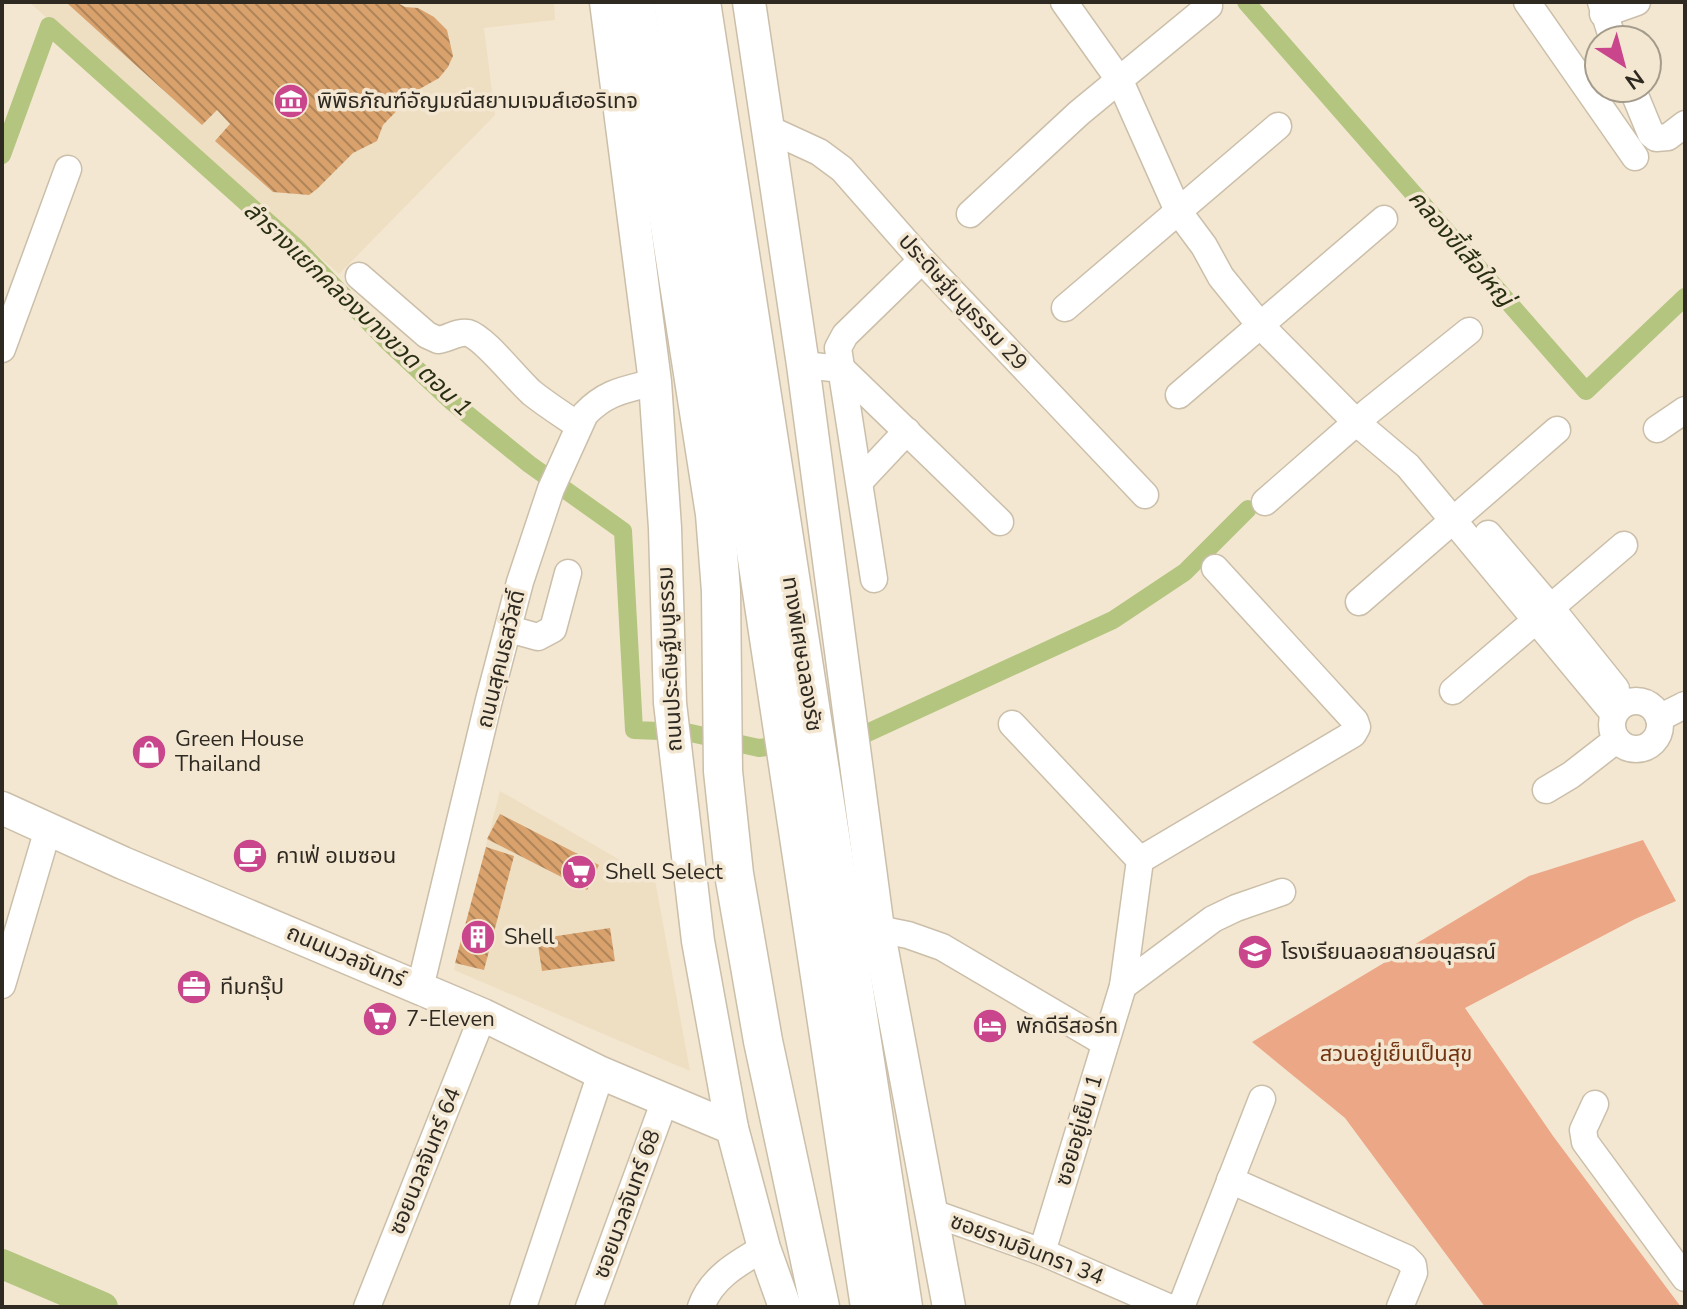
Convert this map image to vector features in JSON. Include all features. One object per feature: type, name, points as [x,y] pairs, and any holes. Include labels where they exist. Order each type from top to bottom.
[{"type":"highway","points":[[635,2],[715,514],[721,591],[722,742],[734,874],[763,1041],[820,1307]]},
{"type":"highway","name":"ทางพิเศษฉลองรัช","points":[[673,2],[870,1307]]},
{"type":"highway","name":"ทางพิเศษฉลองรัช","points":[[701,2],[903,1307]]},
{"type":"highway","points":[[895,1251],[921,1307]]},
{"type":"main road","name":"ถนนประดิษฐ์มนูธรรม","points":[[606,2],[655,382],[665,528],[672,733],[698,941],[732,1128],[764,1248],[785,1307]]},
{"type":"main road","points":[[749,2],[803,365],[878,929],[949,1307]]},
{"type":"main road","name":"ถนนนวลจันทร์","points":[[2,808],[483,1015],[601,1073],[732,1128]]},
{"type":"street","points":[[1064,2],[1126,76]]},
{"type":"street","points":[[1084,2],[1126,76],[1221,277],[1408,466],[1461,515],[1544,614],[1619,719],[1624,747],[1636,750],[1647,747],[1660,729],[1659,718],[1646,703],[1619,719],[1571,775],[1546,790]]},
{"type":"street","points":[[1527,2],[1635,157]]},
{"type":"street","points":[[1602,8],[1637,2]]},
{"type":"street","points":[[970,214],[1079,113],[1209,6]]},
{"type":"street","points":[[1639,104],[1651,134],[1656,138],[1668,137],[1685,124]]},
{"type":"street","points":[[1065,308],[1278,126]]},
{"type":"street","name":"ประดิษฐ์มนูธรรม 29","points":[[769,129],[819,152],[842,169],[922,260],[1145,495]]},
{"type":"street","points":[[2,349],[68,169]]},
{"type":"street","points":[[1179,395],[1384,219]]},
{"type":"street","points":[[874,579],[838,348],[840,340],[922,260]]},
{"type":"street","points":[[359,276],[427,335],[438,340],[462,332],[472,334],[486,344],[503,366],[532,393],[579,426]]},
{"type":"street","points":[[1265,502],[1362,417],[1469,331]]},
{"type":"street","points":[[803,365],[842,369],[1000,522]]},
{"type":"street","name":"ถนนสุคนธสวัสดิ์","points":[[420,988],[489,700],[528,555],[554,481],[585,414],[604,397],[655,382]]},
{"type":"street","points":[[1657,429],[1685,410]]},
{"type":"street","points":[[1359,602],[1557,430]]},
{"type":"street","points":[[860,481],[907,431]]},
{"type":"street","points":[[1453,691],[1624,545]]},
{"type":"street","points":[[1012,724],[1140,860],[1353,734],[1357,727],[1355,721],[1215,568]]},
{"type":"street","points":[[509,629],[538,637],[553,629],[568,573]]},
{"type":"street","points":[[1659,718],[1685,705]]},
{"type":"street","points":[[2,985],[48,829]]},
{"type":"street","name":"ซอยอยู่เย็น 1","points":[[1042,1252],[1123,986],[1140,860]]},
{"type":"street","points":[[1123,986],[1213,919],[1282,892]]},
{"type":"street","points":[[878,929],[942,947],[1105,1043]]},
{"type":"street","name":"ซอยนวลจันทร์ 64","points":[[367,1307],[483,1015]]},
{"type":"street","points":[[523,1307],[601,1073]]},
{"type":"street","points":[[1181,1307],[1262,1099]]},
{"type":"street","name":"ซอยนวลจันทร์ 68","points":[[589,1307],[665,1100]]},
{"type":"street","points":[[1595,1104],[1583,1130],[1585,1142],[1685,1278]]},
{"type":"street","points":[[1230,1180],[1406,1258],[1413,1265],[1414,1273],[1400,1307]]},
{"type":"street","name":"ซอยรามอินทรา 34","points":[[930,1212],[1042,1252],[1168,1307]]},
{"type":"street","points":[[701,1307],[714,1283],[741,1261],[764,1248]]},
{"type":"shaded area","points":[[29,2],[554,2],[555,20],[484,28],[495,115],[339,274]]},
{"type":"shaded area","points":[[500,791],[655,880],[690,1071],[454,970]]},
{"type":"green space","name":"สวนอยู่เย็นเป็นสุข","points":[[1643,840],[1676,901],[1635,919],[1465,1008],[1553,1136],[1681,1307],[1485,1307],[1345,1118],[1252,1042],[1529,876]]},
{"type":"building","name":"พิพิธภัณฑ์อัญมณีสยามเจมส์เฮอริเทจ","points":[[69,2],[396,2],[405,7],[418,8],[434,17],[447,30],[453,56],[439,78],[416,91],[383,125],[377,141],[353,153],[317,189],[309,195],[273,192],[215,141],[230,124],[217,110],[202,125]]},
{"type":"building","points":[[500,814],[599,865],[587,890],[487,839]]},
{"type":"building","points":[[486,847],[514,856],[484,970],[455,963]]},
{"type":"building","points":[[610,928],[615,961],[542,971],[537,939]]},
{"type":"waterway","name":"คลองขี้เสือใหญ่","points":[[1246,2],[1586,391],[1685,297]]},
{"type":"waterway","name":"ลำรางแยกคลองบางขวด ตอน 1","points":[[2,155],[49,26],[298,249],[388,342],[451,401],[529,464],[623,531],[634,730],[686,732],[759,748],[791,744]]},
{"type":"waterway","name":"ลำรางแยกคลองบางขวด ตอน 1","points":[[844,737],[865,734],[1113,620],[1185,572],[1248,509]]},
{"type":"waterway","points":[[2,1264],[103,1307]]},
{"type":"place","name":"พิพิธภัณฑ์อัญมณีสยามเจมส์เฮอริเทจ","points":[[291,101]]},
{"type":"place","name":"Green House Thailand","points":[[149,752]]},
{"type":"place","name":"คาเฟ่ อเมซอน","points":[[250,856]]},
{"type":"place","name":"Shell Select","points":[[579,872]]},
{"type":"place","name":"Shell","points":[[478,937]]},
{"type":"place","name":"โรงเรียนลอยสายอนุสรณ์","points":[[1255,952]]},
{"type":"place","name":"ทีมกรุ๊ป","points":[[194,987]]},
{"type":"place","name":"7-Eleven","points":[[380,1019]]},
{"type":"place","name":"พักดีรีสอร์ท","points":[[990,1026]]}]
